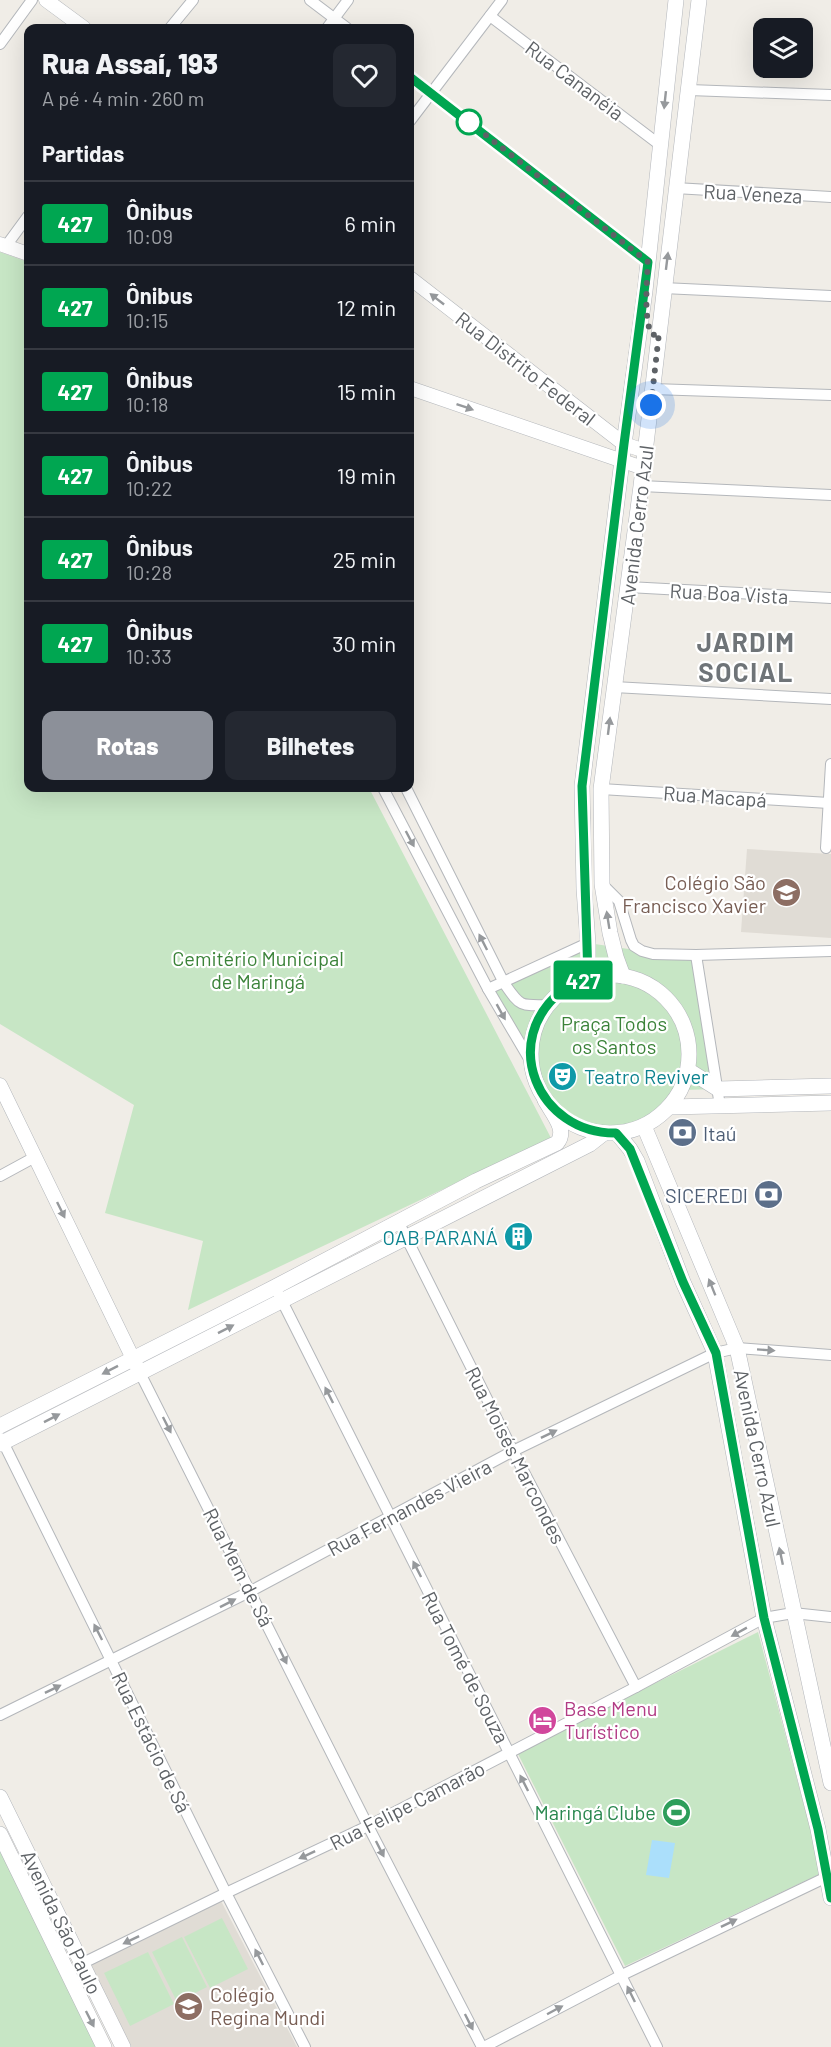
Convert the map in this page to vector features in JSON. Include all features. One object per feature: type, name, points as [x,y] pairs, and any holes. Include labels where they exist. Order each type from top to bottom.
[{"type":"main road","name":"Avenida Cerro Azul","points":[[623,976],[610,933],[602,884],[601,789],[641,486],[699,0]]},
{"type":"main road","name":"Avenida Cerro Azul","points":[[588,978],[582,786],[645,291],[676,1]]},
{"type":"main road","points":[[676,1],[683,30],[691,33],[696,29]]},
{"type":"main road","points":[[669,62],[678,54],[687,58],[689,90]]},
{"type":"main road","points":[[645,291],[648,303],[647,327],[653,335],[659,333]]},
{"type":"main road","points":[[584,832],[601,832]]},
{"type":"main road","points":[[0,1426],[275,1287],[398,1221],[557,1143],[561,1138],[562,1130],[536,1082],[531,1062],[531,1042],[537,1022],[548,1005],[564,989],[588,978],[623,976],[644,982],[662,994],[676,1009],[686,1028],[690,1049],[688,1070],[682,1090],[670,1107],[658,1118],[644,1126],[610,1133],[140,1373],[1,1441]]},
{"type":"main road","points":[[688,1070],[718,1089],[831,1086]]},
{"type":"main road","points":[[545,1100],[561,1117],[572,1123],[582,1128],[610,1133]]},
{"type":"main road","points":[[670,1107],[831,1103]]},
{"type":"main road","name":"Avenida Cerro Azul","points":[[644,1126],[737,1348],[831,1783]]},
{"type":"main road","name":"Avenida Cerro Azul","points":[[610,1133],[630,1149],[637,1161],[683,1282],[716,1353],[764,1618],[818,1829],[829,1875],[831,1898]]},
{"type":"main road","name":"Avenida São Paulo","points":[[0,1797],[123,2047]]},
{"type":"main road","points":[[0,1827],[10,1835],[21,1837]]},
{"type":"main road","name":"Avenida São Paulo","points":[[0,1834],[104,2047]]},
{"type":"main road","points":[[9,1851],[16,1849],[22,1851],[33,1872],[42,1879]]},
{"type":"street","points":[[0,44],[32,0]]},
{"type":"street","points":[[46,0],[79,24]]},
{"type":"street","points":[[174,24],[193,0]]},
{"type":"street","points":[[310,0],[341,24]]},
{"type":"street","points":[[330,24],[348,0]]},
{"type":"street","points":[[414,116],[502,0]]},
{"type":"street","name":"Rua Cananéia","points":[[490,15],[660,145]]},
{"type":"street","points":[[414,80],[648,262]]},
{"type":"street","points":[[689,90],[831,95]]},
{"type":"street","name":"Rua Veneza","points":[[675,188],[831,197]]},
{"type":"street","points":[[24,221],[3,245],[24,253]]},
{"type":"street","name":"Rua Distrito Federal","points":[[414,281],[624,444],[645,451]]},
{"type":"street","points":[[663,288],[831,296]]},
{"type":"street","points":[[414,389],[643,468]]},
{"type":"street","points":[[653,389],[831,395]]},
{"type":"street","points":[[641,486],[831,495]]},
{"type":"street","name":"Rua Boa Vista","points":[[628,587],[831,598]]},
{"type":"street","points":[[614,687],[831,699]]},
{"type":"street","points":[[826,848],[831,764]]},
{"type":"street","name":"Rua Macapá","points":[[601,789],[829,803]]},
{"type":"street","points":[[385,792],[488,989],[531,1062]]},
{"type":"street","points":[[408,792],[504,983],[518,1002],[525,1006],[548,1005]]},
{"type":"street","points":[[602,884],[619,902],[634,946],[642,951],[653,954],[696,955],[831,951]]},
{"type":"street","points":[[488,989],[588,943]]},
{"type":"street","points":[[696,955],[720,1106]]},
{"type":"street","name":"Rua Mem de Sá","points":[[0,1085],[140,1373],[368,1826],[483,2047]]},
{"type":"street","points":[[0,1176],[35,1157]]},
{"type":"street","name":"Rua Moisés Marcondes","points":[[398,1221],[513,1451],[636,1688]]},
{"type":"street","name":"Rua Tomé de Souza","points":[[275,1287],[657,2047]]},
{"type":"street","name":"Rua Fernandes Vieira","points":[[0,1715],[251,1592],[513,1451],[716,1353],[737,1348],[831,1355]]},
{"type":"street","name":"Rua Estácio de Sá","points":[[1,1441],[305,2047]]},
{"type":"street","name":"Rua Felipe Camarão","points":[[81,1964],[368,1826],[636,1688],[764,1618],[794,1613],[831,1617]]},
{"type":"street","points":[[483,2047],[622,1975],[829,1875]]},
{"type":"shaded area","name":"Colégio São Francisco Xavier","points":[[747,849],[831,854],[831,938],[741,932]]},
{"type":"shaded area","name":"Colégio Regina Mundi","points":[[219,1897],[297,2047],[123,2047],[83,1965]]},
{"type":"green space","name":"Cemitério Municipal de Maringá","points":[[0,252],[24,261],[24,792],[371,792],[551,1138],[188,1310],[203,1241],[105,1213],[134,1105],[0,1024]]},
{"type":"green space","name":"Praça Todos os Santos","points":[[588,943],[642,951],[696,955],[718,1089],[682,1090],[658,1118],[629,1131],[597,1132],[581,1128],[554,1112],[541,1094],[525,1051],[488,989]]},
{"type":"green space","name":"Maringá Clube","points":[[758,1632],[822,1873],[625,1966],[517,1752]]},
{"type":"green space","points":[[0,1843],[101,2047],[0,2047]]},
{"type":"green space","points":[[222,1918],[248,1969],[210,1988],[184,1937]]},
{"type":"green space","points":[[182,1937],[207,1987],[177,2002],[152,1952]]},
{"type":"green space","points":[[148,1952],[174,2004],[130,2026],[104,1973]]},
{"type":"water","points":[[652,1840],[675,1843],[669,1878],[646,1875]]},
{"type":"bus line","name":"427","points":[[414,80],[648,262],[582,786],[588,978],[564,989],[548,1005],[537,1022],[531,1042],[531,1062],[536,1082],[545,1100],[561,1117],[582,1128],[616,1133],[630,1149],[637,1161],[683,1282],[716,1353],[764,1618],[818,1829],[831,1898]]},
{"type":"place","name":"Colégio São Francisco Xavier","points":[[787,893]]},
{"type":"place","name":"Teatro Reviver","points":[[563,1076]]},
{"type":"place","name":"Itaú","points":[[682,1133]]},
{"type":"place","name":"SICEREDI","points":[[769,1195]]},
{"type":"place","name":"OAB PARANÁ","points":[[519,1237]]},
{"type":"place","name":"Base Menu Turístico","points":[[543,1720]]},
{"type":"place","name":"Maringá Clube","points":[[677,1812]]},
{"type":"place","name":"Colégio Regina Mundi","points":[[189,2006]]},
{"type":"district","name":"JARDIM SOCIAL","points":[[746,656]]},
{"type":"route","points":[[469,122],[648,262],[645,291],[648,303],[647,327],[653,335],[659,333],[651,405]]}]
